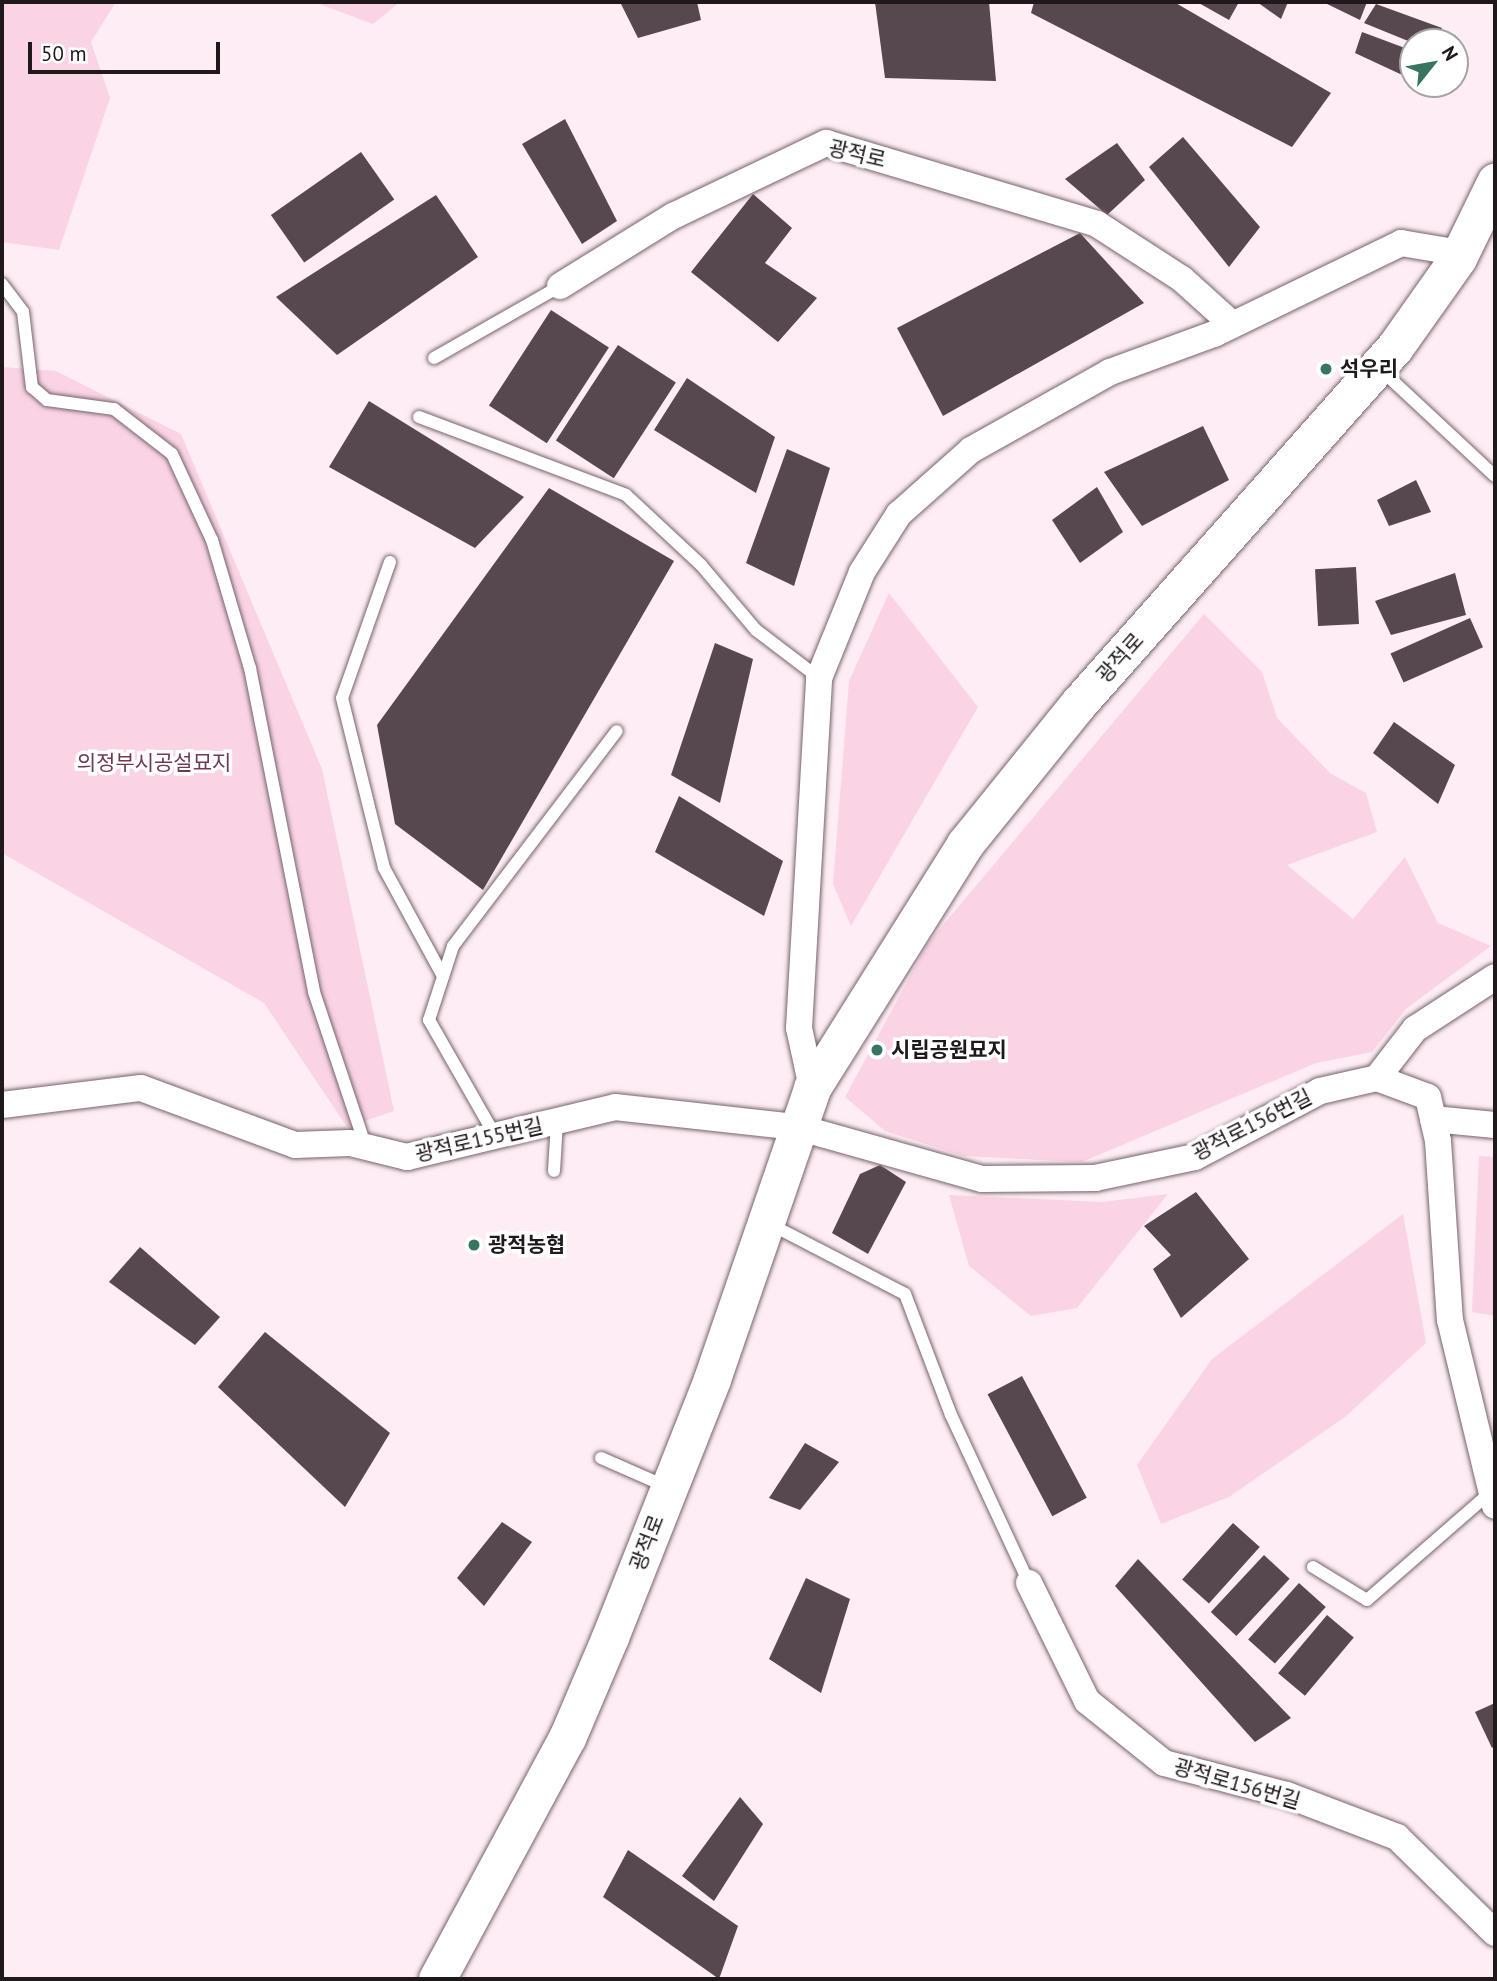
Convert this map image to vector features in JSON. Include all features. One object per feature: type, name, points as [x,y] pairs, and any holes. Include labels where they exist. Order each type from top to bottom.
[{"type":"main road","name":"광적로","points":[[437,1979],[567,1738],[669,1488],[812,1088],[965,844],[1078,704],[1379,368],[1460,253],[1495,182]]},
{"type":"street","name":"광적로","points":[[560,286],[673,216],[826,143],[1097,224],[1182,279],[1232,324]]},
{"type":"street","points":[[812,1088],[799,1028],[819,678],[862,572],[918,491],[971,450],[1088,384],[1232,324],[1401,243],[1460,253]]},
{"type":"street","points":[[1493,1499],[1450,1320],[1433,1119],[1428,1097],[1377,1078],[1415,1029],[1495,977]]},
{"type":"street","name":"광적로156번길","points":[[797,1127],[982,1179],[1095,1178],[1195,1157],[1320,1091],[1377,1078]]},
{"type":"street","name":"광적로155번길","points":[[2,1105],[141,1088],[295,1145],[366,1147],[407,1157],[496,1138],[615,1107],[797,1127]]},
{"type":"street","points":[[1433,1119],[1495,1125]]},
{"type":"street","name":"광적로156번길","points":[[1029,1583],[1087,1701],[1164,1763],[1287,1795],[1397,1837],[1495,1933]]},
{"type":"lane","points":[[2,284],[23,312],[32,387],[47,401],[114,409],[172,454],[212,540],[250,668],[314,992],[366,1147]]},
{"type":"lane","points":[[434,358],[560,286]]},
{"type":"lane","points":[[1379,368],[1495,476]]},
{"type":"lane","points":[[419,417],[626,495],[701,565],[755,630],[819,678]]},
{"type":"lane","points":[[390,562],[342,698],[384,868],[443,976]]},
{"type":"lane","points":[[496,1138],[429,1020],[453,946],[617,731]]},
{"type":"lane","points":[[554,1171],[557,1122]]},
{"type":"lane","points":[[765,1222],[905,1294],[951,1415],[1029,1583]]},
{"type":"lane","points":[[601,1458],[669,1488]]},
{"type":"lane","points":[[1313,1567],[1367,1600],[1493,1499]]},
{"type":"green space","points":[[2,2],[116,2],[91,42],[110,98],[59,250],[2,242]]},
{"type":"green space","points":[[314,2],[400,2],[373,24]]},
{"type":"green space","name":"의정부시공설묘지","points":[[2,367],[56,371],[181,434],[322,769],[394,1111],[347,1127],[264,1003],[2,853]]},
{"type":"green space","points":[[889,593],[978,707],[851,926],[833,884],[849,681]]},
{"type":"green space","points":[[1204,614],[1262,672],[1277,718],[1330,773],[1366,793],[1377,832],[1287,865],[1353,919],[1405,857],[1438,923],[1491,946],[1407,1008],[1372,1052],[1316,1063],[1082,1162],[963,1156],[885,1131],[845,1097],[928,943]]},
{"type":"green space","points":[[1479,1156],[1495,1157],[1495,1316],[1472,1312]]},
{"type":"green space","points":[[1168,1194],[1077,1308],[1031,1316],[969,1266],[949,1195],[1102,1202]]},
{"type":"green space","points":[[1403,1214],[1426,1343],[1345,1417],[1229,1497],[1161,1524],[1137,1465],[1212,1359]]},
{"type":"building","points":[[620,2],[697,2],[701,20],[638,38]]},
{"type":"building","points":[[875,2],[989,2],[996,81],[885,78]]},
{"type":"building","points":[[1034,2],[1174,2],[1331,93],[1292,147],[1031,13]]},
{"type":"building","points":[[1197,2],[1239,2],[1229,20]]},
{"type":"building","points":[[1257,2],[1288,2],[1281,19]]},
{"type":"building","points":[[1323,2],[1367,2],[1360,20]]},
{"type":"building","points":[[1376,4],[1442,28],[1399,28],[1399,37],[1364,23]]},
{"type":"building","points":[[1362,32],[1399,46],[1399,73],[1355,53]]},
{"type":"building","points":[[565,119],[617,221],[582,244],[522,144]]},
{"type":"building","points":[[1183,137],[1260,227],[1229,267],[1149,167]]},
{"type":"building","points":[[1117,143],[1145,180],[1107,215],[1065,179]]},
{"type":"building","points":[[361,152],[394,200],[304,263],[271,215]]},
{"type":"building","points":[[753,194],[792,228],[765,263],[817,298],[778,342],[691,272]]},
{"type":"building","points":[[436,195],[478,257],[337,355],[276,297]]},
{"type":"building","points":[[1080,233],[1144,303],[943,416],[897,328]]},
{"type":"building","points":[[551,310],[609,348],[547,443],[489,406]]},
{"type":"building","points":[[618,345],[676,383],[614,478],[556,441]]},
{"type":"building","points":[[687,378],[775,437],[756,493],[654,430]]},
{"type":"building","points":[[369,401],[524,497],[475,548],[329,467]]},
{"type":"building","points":[[1203,426],[1229,480],[1142,526],[1104,472]]},
{"type":"building","points":[[787,449],[830,468],[794,586],[746,563]]},
{"type":"building","points":[[1416,480],[1431,512],[1389,526],[1377,500]]},
{"type":"building","points":[[1097,487],[1123,532],[1080,563],[1052,520]]},
{"type":"building","points":[[549,488],[674,561],[483,890],[395,824],[377,725]]},
{"type":"building","points":[[1356,567],[1359,624],[1318,626],[1315,569]]},
{"type":"building","points":[[1455,573],[1466,615],[1391,635],[1375,601]]},
{"type":"building","points":[[1470,618],[1483,647],[1404,683],[1391,653]]},
{"type":"building","points":[[715,643],[753,659],[720,803],[671,775]]},
{"type":"building","points":[[1394,722],[1455,765],[1438,804],[1373,753]]},
{"type":"building","points":[[679,796],[783,861],[764,916],[655,852]]},
{"type":"building","points":[[880,1165],[906,1182],[868,1254],[832,1233],[860,1174]]},
{"type":"building","points":[[1196,1192],[1249,1259],[1181,1318],[1153,1269],[1171,1255],[1144,1226]]},
{"type":"building","points":[[140,1247],[220,1317],[195,1345],[109,1282]]},
{"type":"building","points":[[265,1332],[390,1433],[345,1507],[218,1387]]},
{"type":"building","points":[[1022,1376],[1087,1498],[1052,1516],[988,1394]]},
{"type":"building","points":[[805,1443],[839,1462],[800,1510],[769,1498]]},
{"type":"building","points":[[502,1522],[532,1542],[484,1606],[457,1578]]},
{"type":"building","points":[[1233,1523],[1260,1547],[1209,1604],[1182,1579]]},
{"type":"building","points":[[1264,1555],[1290,1579],[1236,1636],[1211,1612]]},
{"type":"building","points":[[1138,1559],[1291,1718],[1255,1742],[1115,1586]]},
{"type":"building","points":[[806,1578],[850,1599],[821,1693],[769,1659]]},
{"type":"building","points":[[1299,1583],[1326,1607],[1275,1664],[1248,1639]]},
{"type":"building","points":[[1327,1615],[1354,1637],[1305,1696],[1278,1673]]},
{"type":"building","points":[[1495,1703],[1495,1746],[1492,1748],[1475,1712]]},
{"type":"building","points":[[740,1797],[763,1824],[714,1901],[682,1876]]},
{"type":"building","points":[[628,1850],[738,1926],[719,1979],[603,1897]]},
{"type":"place","name":"석우리","points":[[1326,369]]},
{"type":"place","name":"시립공원묘지","points":[[877,1050]]},
{"type":"place","name":"광적농협","points":[[474,1245]]}]
